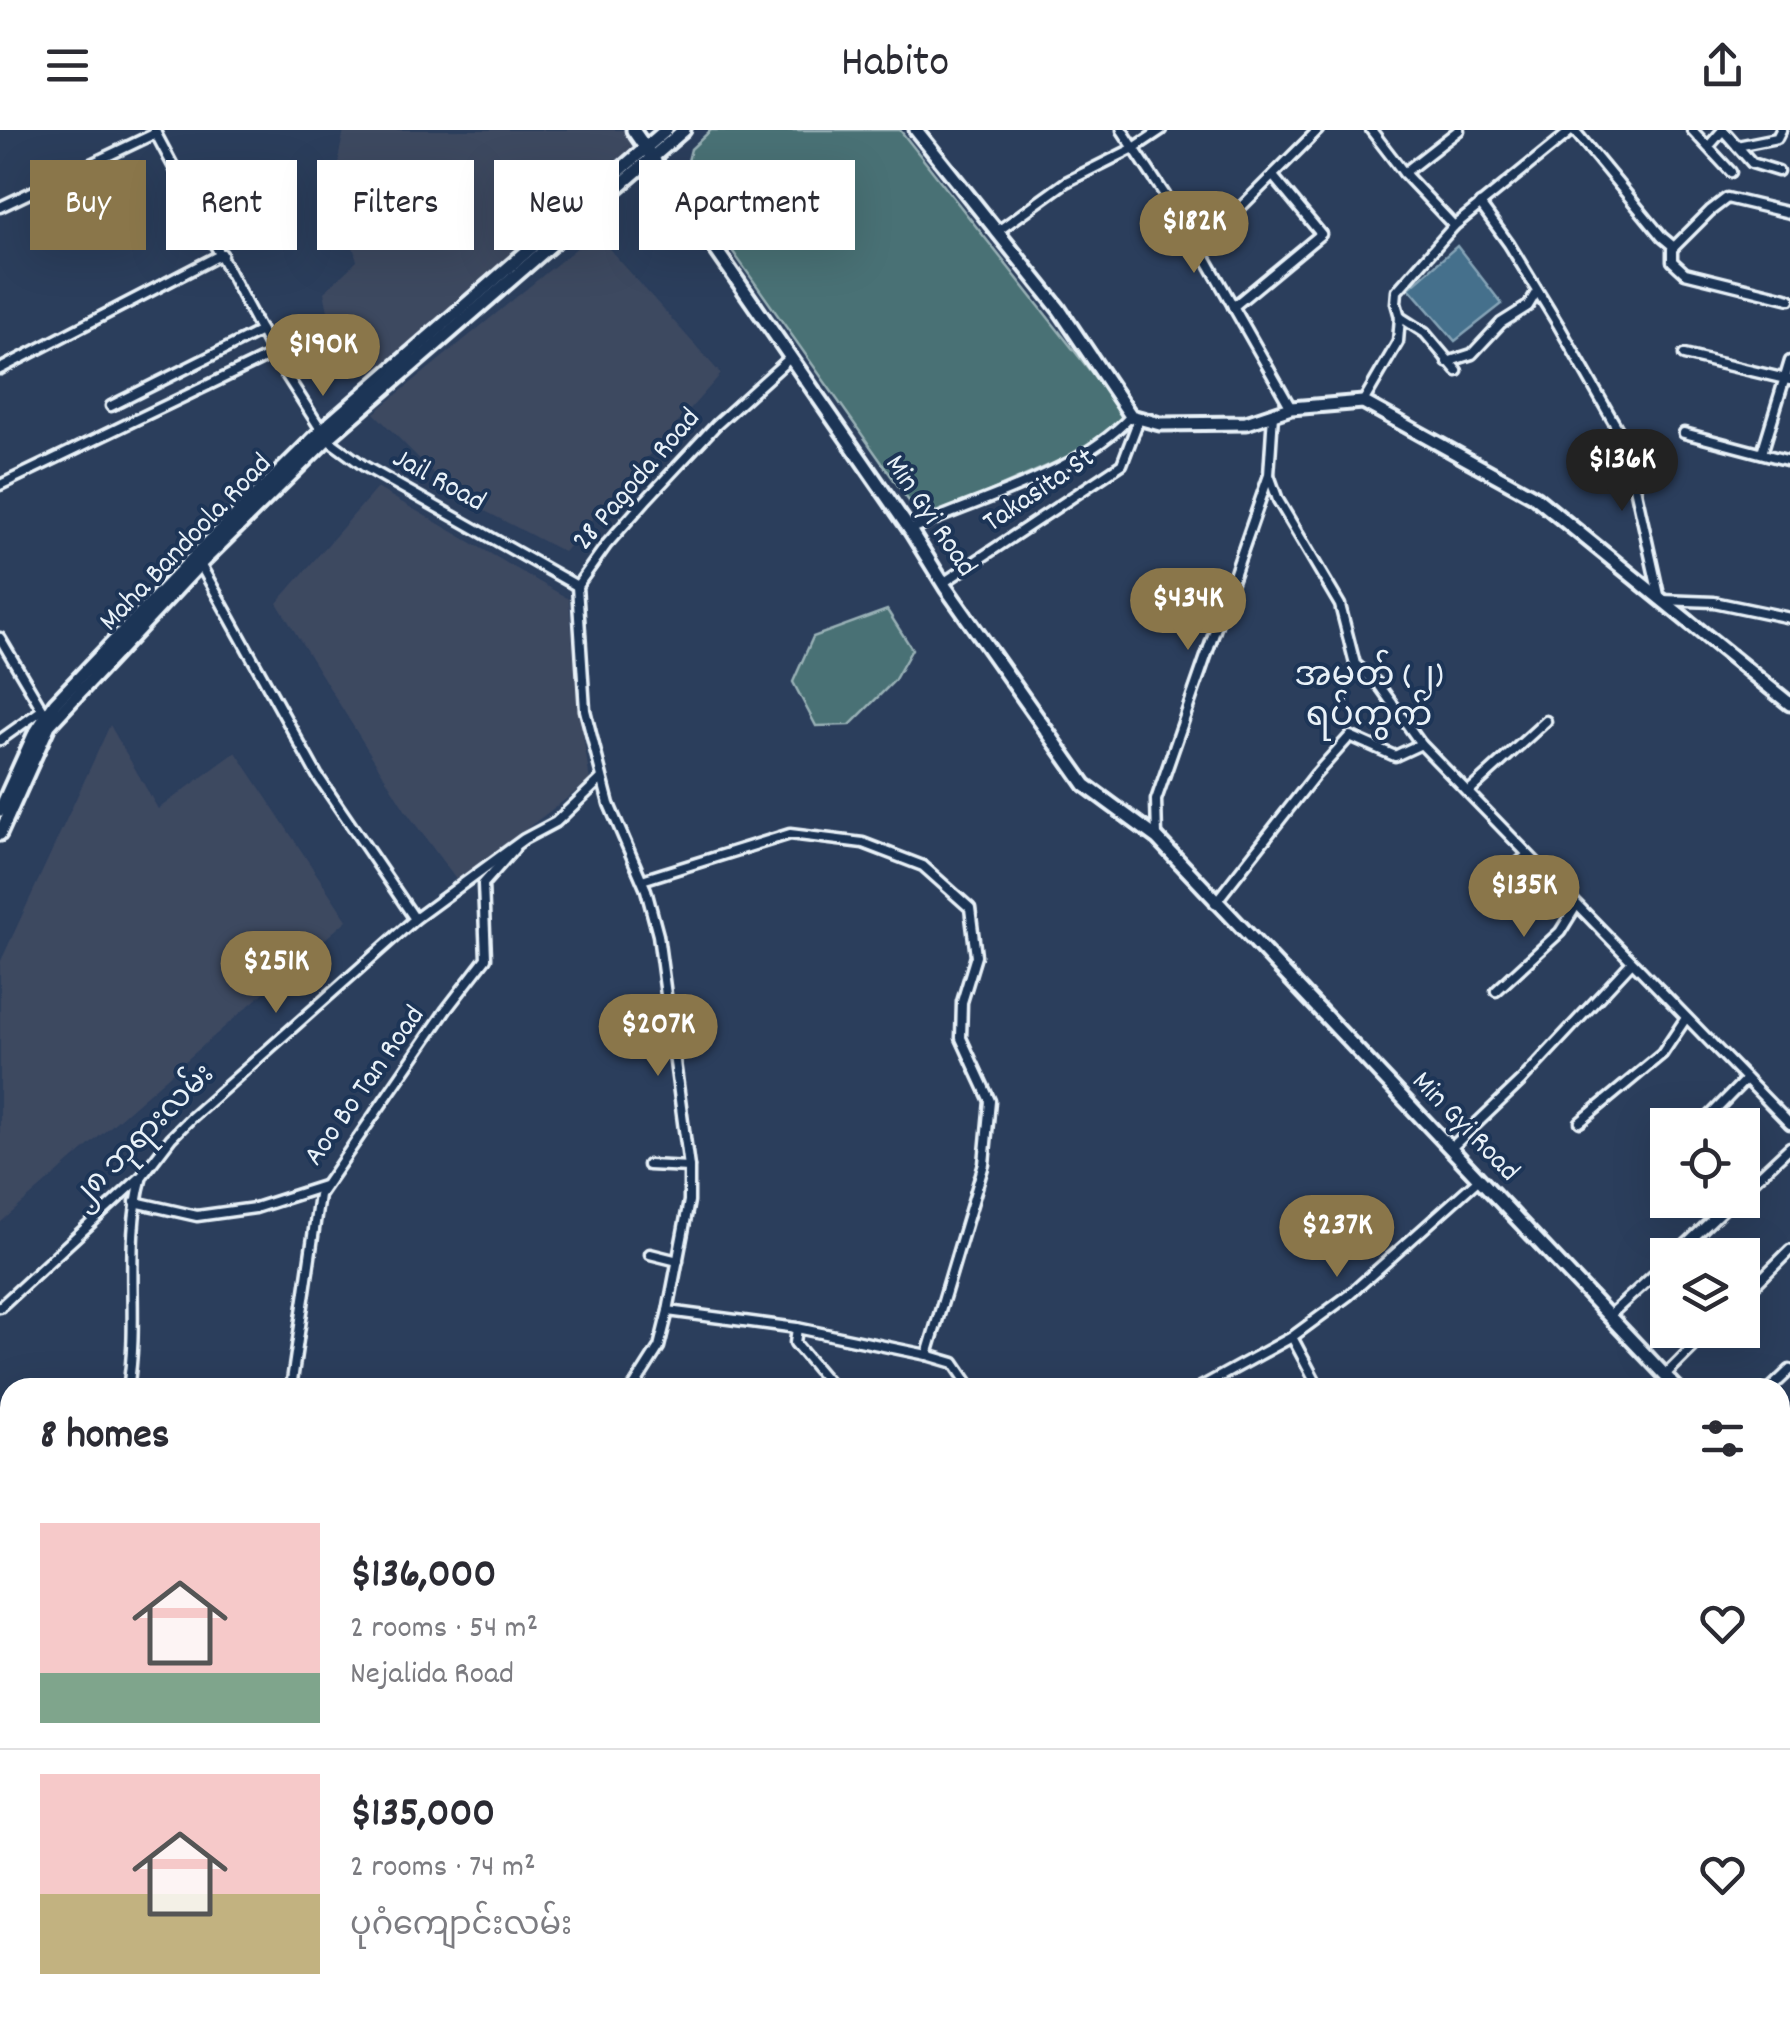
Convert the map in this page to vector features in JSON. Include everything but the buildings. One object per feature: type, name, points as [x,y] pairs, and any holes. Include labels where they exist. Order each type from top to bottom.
[{"type":"main road","name":"Min Gyi Road","points":[[633,130],[1085,785],[1156,838],[1667,1378]]},
{"type":"main road","name":"Maha Bandoola Road","points":[[649,153],[666,130]]},
{"type":"main road","name":"Maha Bandoola Road","points":[[0,810],[46,717],[194,556],[324,435],[649,153],[684,130]]},
{"type":"main road","points":[[916,130],[1059,309],[1134,418],[1160,424],[1246,422],[1290,408],[1363,402],[1535,497],[1790,704]]},
{"type":"main road","name":"Maha Bandoola Road","points":[[0,834],[46,717],[324,435]]},
{"type":"street","points":[[1122,130],[1200,248],[1290,408]]},
{"type":"street","points":[[998,231],[1066,182],[1161,130]]},
{"type":"street","points":[[1200,248],[1318,130]]},
{"type":"street","points":[[1371,130],[1404,173],[1454,226]]},
{"type":"street","points":[[1404,173],[1459,130]]},
{"type":"street","points":[[1552,130],[1559,140]]},
{"type":"street","points":[[1363,402],[1398,342],[1398,291],[1454,226],[1573,130],[1662,237],[1674,246]]},
{"type":"street","points":[[1692,130],[1731,172]]},
{"type":"street","points":[[1708,147],[1723,130],[1752,163],[1778,171]]},
{"type":"street","points":[[1736,146],[1777,138],[1781,130]]},
{"type":"street","points":[[0,207],[155,132]]},
{"type":"street","name":"Jail Road","points":[[155,132],[273,354],[324,435],[364,466],[577,586]]},
{"type":"street","points":[[1233,307],[1321,234],[1272,176]]},
{"type":"street","points":[[1790,213],[1728,198],[1674,246],[1672,261],[1684,273],[1790,299]]},
{"type":"street","points":[[1480,204],[1509,244],[1624,442],[1661,599],[1714,602],[1790,618]]},
{"type":"street","points":[[0,369],[222,254]]},
{"type":"street","points":[[1448,362],[1472,354],[1501,323],[1528,306],[1537,291]]},
{"type":"street","points":[[1400,317],[1424,333],[1457,371]]},
{"type":"street","points":[[110,406],[262,331]]},
{"type":"street","points":[[0,485],[273,354]]},
{"type":"street","points":[[1684,354],[1788,379]]},
{"type":"street","name":"28 Pagoda Road","points":[[639,1378],[659,1347],[668,1311],[689,1201],[689,1167],[660,946],[642,880],[608,804],[585,710],[577,586],[645,500],[716,425],[791,357]]},
{"type":"street","points":[[1762,453],[1788,379],[1790,361]]},
{"type":"street","points":[[1156,838],[1156,800],[1269,476],[1273,414]]},
{"type":"street","points":[[910,530],[1076,458],[1134,418]]},
{"type":"street","name":"Takasita St","points":[[943,583],[1122,464],[1134,418]]},
{"type":"street","points":[[1684,433],[1790,461]]},
{"type":"street","points":[[1269,476],[1278,500],[1340,605],[1355,664],[1380,685],[1421,744],[1790,1124]]},
{"type":"street","points":[[200,564],[317,775],[415,919]]},
{"type":"street","points":[[0,638],[46,717],[0,740]]},
{"type":"street","points":[[1468,792],[1546,721]]},
{"type":"street","points":[[1215,902],[1350,736],[1395,756],[1421,744]]},
{"type":"street","name":"၂၈ ဘုရားလမ်း","points":[[0,1308],[142,1176],[190,1119],[415,919],[524,838],[556,822],[601,779]]},
{"type":"street","points":[[642,880],[790,834],[864,843],[923,866],[970,908],[976,956],[962,1002],[961,1038],[990,1101],[984,1164],[927,1355]]},
{"type":"street","name":"Aoo Bo Tan Road","points":[[292,1378],[319,1195],[486,958],[483,884],[524,838]]},
{"type":"street","points":[[1498,906],[1490,886],[1528,856]]},
{"type":"street","points":[[1496,992],[1560,932],[1576,906]]},
{"type":"street","points":[[1450,1149],[1632,963]]},
{"type":"street","points":[[1580,1122],[1662,1054],[1686,1018]]},
{"type":"street","points":[[1718,1108],[1746,1080]]},
{"type":"street","points":[[1760,1175],[1790,1147]]},
{"type":"street","points":[[648,1164],[689,1167]]},
{"type":"street","points":[[130,1378],[135,1202],[142,1176]]},
{"type":"street","points":[[1217,1378],[1292,1337],[1350,1294],[1479,1179]]},
{"type":"street","points":[[135,1202],[197,1216],[255,1208],[324,1186]]},
{"type":"street","points":[[1693,1238],[1714,1218]]},
{"type":"street","points":[[1760,1280],[1790,1250]]},
{"type":"street","points":[[650,1254],[678,1261]]},
{"type":"street","points":[[1610,1316],[1650,1279]]},
{"type":"street","points":[[668,1311],[796,1328],[927,1355],[954,1363],[964,1378]]},
{"type":"street","points":[[796,1328],[795,1343],[825,1378]]},
{"type":"street","points":[[1292,1337],[1314,1378]]},
{"type":"street","points":[[1664,1375],[1692,1348]]},
{"type":"shaded area","points":[[344,130],[623,130],[638,153],[619,169],[619,160],[494,160],[494,250],[523,250],[374,376],[331,326],[324,292],[357,261],[354,250],[474,250],[474,160],[339,160]]},
{"type":"shaded area","points":[[1457,246],[1502,304],[1455,341],[1409,288]]},
{"type":"shaded area","points":[[574,250],[610,250],[721,374],[564,552],[456,496],[374,413]]},
{"type":"shaded area","points":[[377,488],[569,599],[590,781],[457,881],[405,810],[277,603]]},
{"type":"shaded area","points":[[110,725],[158,809],[236,752],[347,920],[0,1223],[0,963]]},
{"type":"green space","points":[[711,130],[900,130],[1125,415],[1121,433],[923,521],[732,250],[855,250],[855,160],[688,160],[691,149]]},
{"type":"green space","points":[[887,610],[912,649],[894,681],[850,725],[816,726],[793,682],[813,637]]},
{"type":"district","name":"အမှတ် (၂) ရပ်ကွက်","points":[[1369,698]]}]
